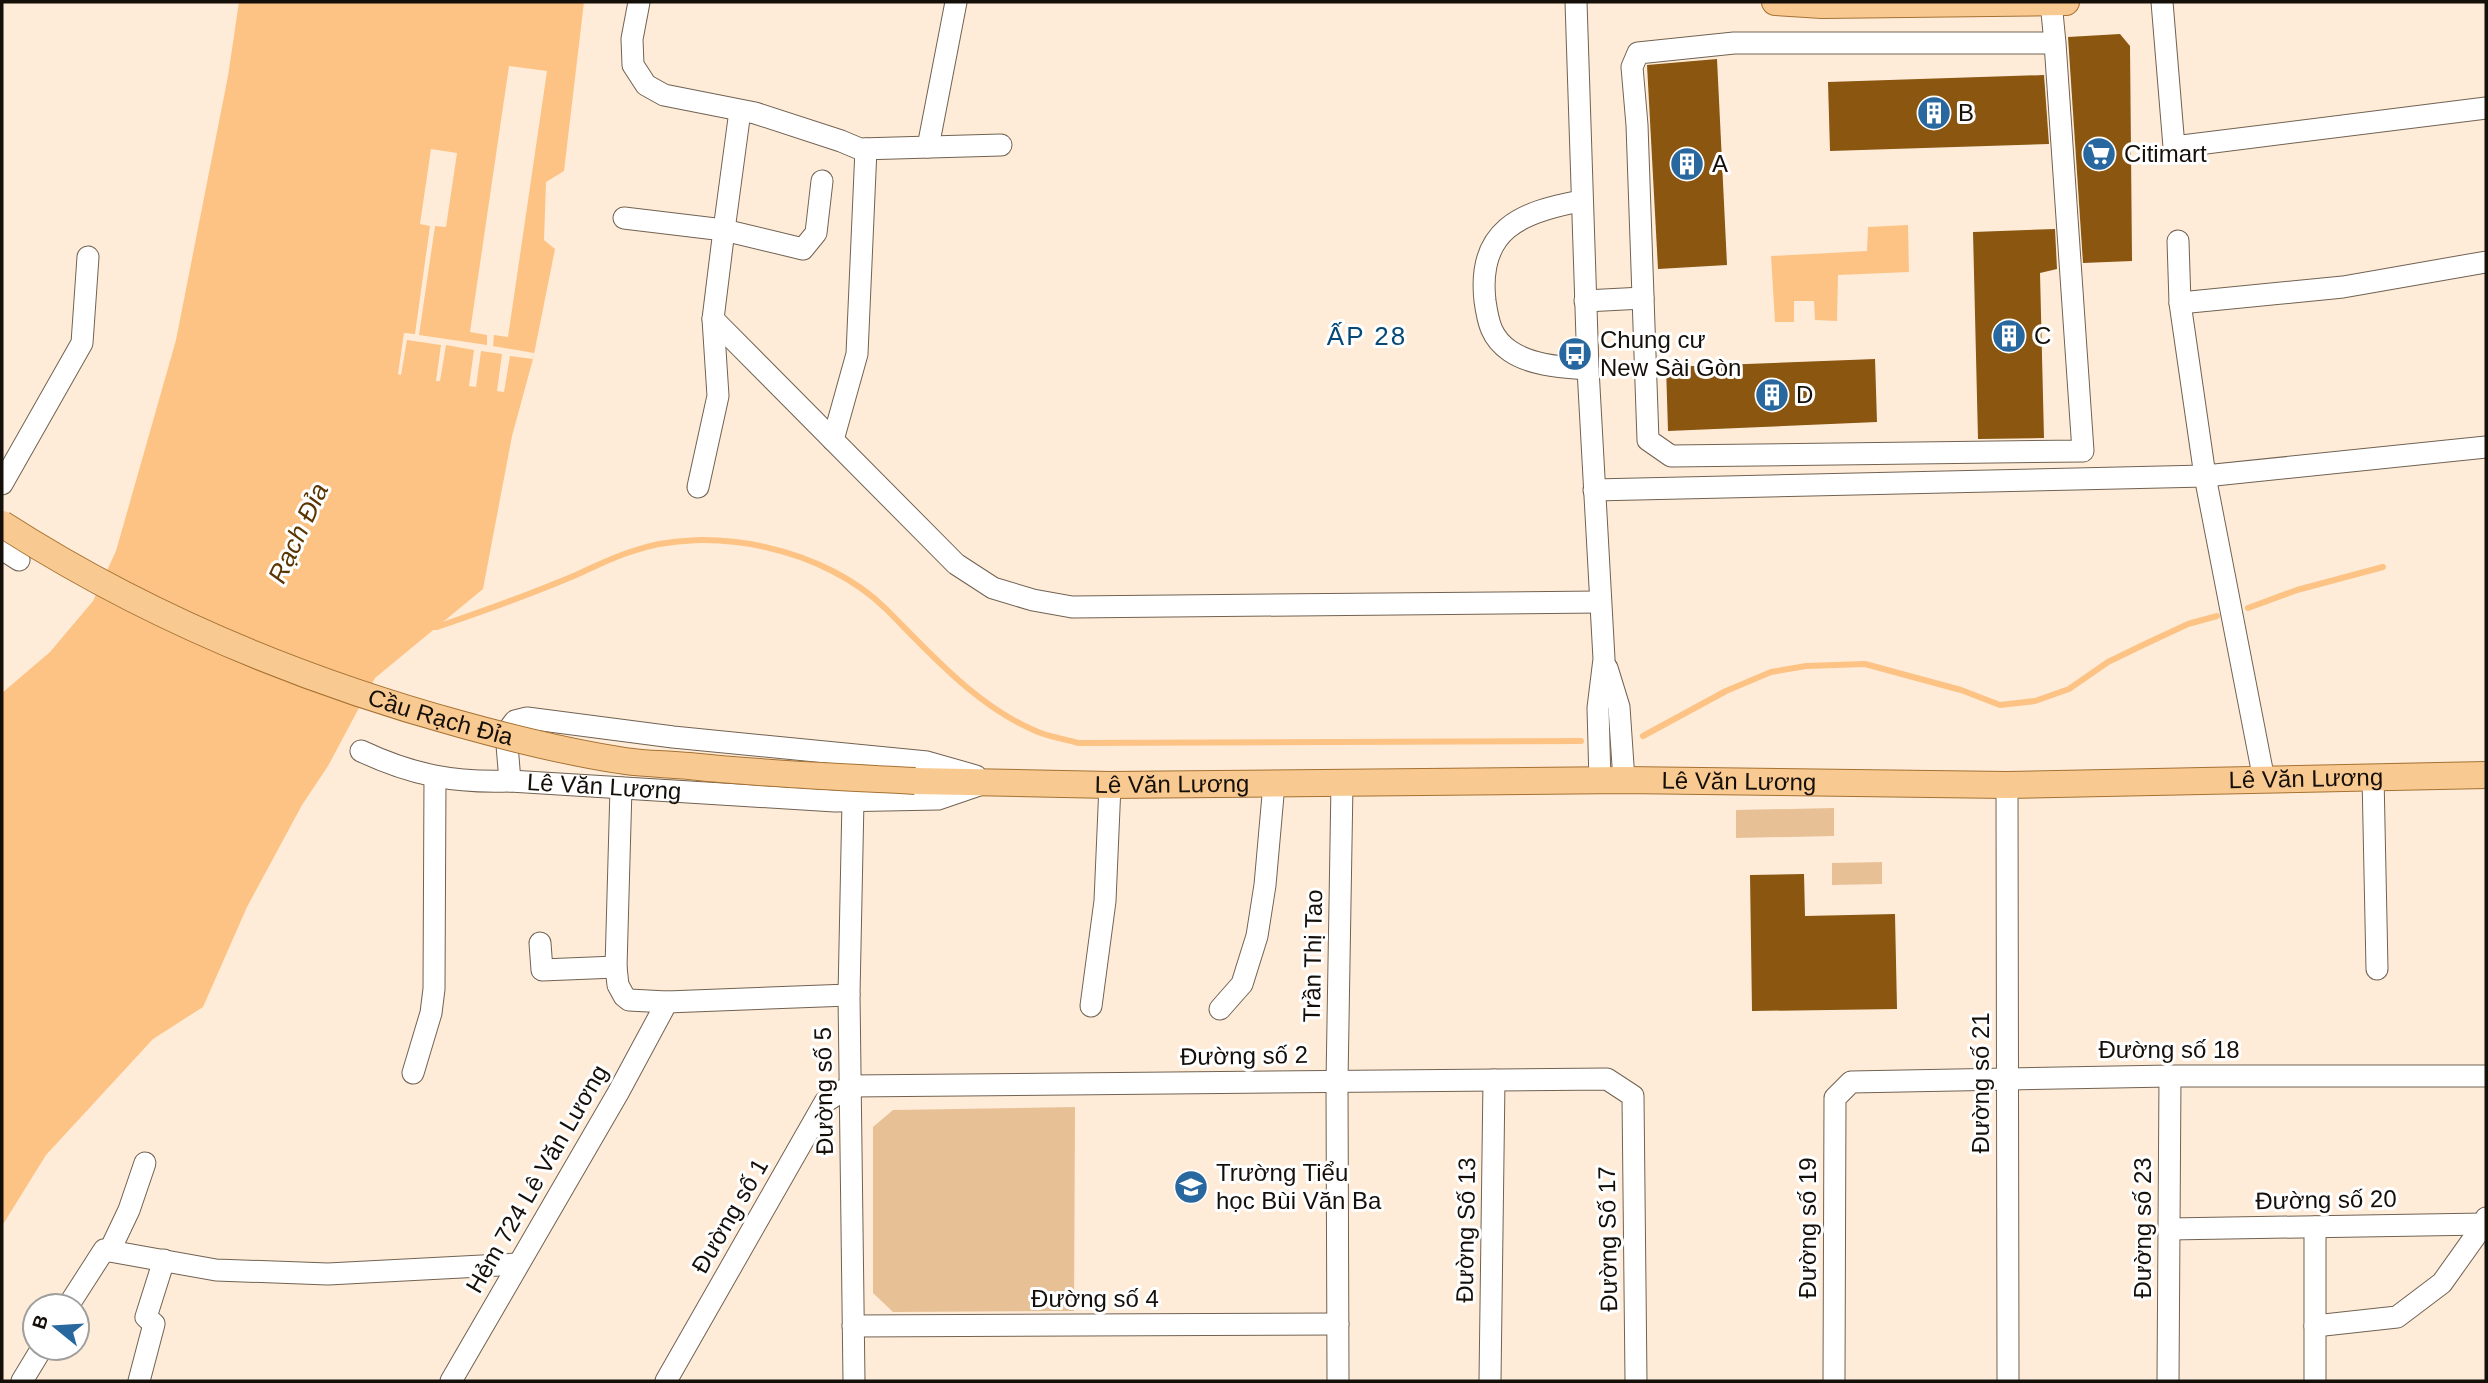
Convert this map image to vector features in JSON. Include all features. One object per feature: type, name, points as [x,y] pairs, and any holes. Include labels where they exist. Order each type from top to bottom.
[{"type":"main road","points":[[1775,2],[1822,5],[2066,2]]},
{"type":"main road","name":"Cầu Rạch Đỉa","points":[[2,524],[122,592],[216,637],[300,672],[428,715],[494,733],[626,761],[755,774],[915,780]]},
{"type":"main road","name":"Lê Văn Lương","points":[[915,780],[1110,785],[1612,781],[2007,785],[2486,775]]},
{"type":"street","points":[[639,2],[632,39],[633,65],[646,85],[664,95],[740,111],[860,149],[1001,145]]},
{"type":"street","points":[[928,147],[956,2]]},
{"type":"street","points":[[1576,2],[1588,369],[1612,781]]},
{"type":"street","points":[[2051,2],[2054,43],[2083,451],[1671,456],[1648,440],[1637,125],[1632,67],[1638,53],[1734,43],[2054,43]]},
{"type":"street","points":[[2162,2],[2174,147],[2486,108]]},
{"type":"street","points":[[698,487],[718,396],[713,319],[740,111]]},
{"type":"street","points":[[833,440],[857,354],[866,149]]},
{"type":"street","points":[[624,218],[724,230],[803,249],[816,233],[822,181]]},
{"type":"street","points":[[1581,201],[1556,205],[1520,219],[1494,240],[1483,278],[1488,326],[1510,351],[1543,365],[1588,369]]},
{"type":"street","points":[[2178,241],[2180,303],[2205,476],[2264,780]]},
{"type":"street","points":[[2,484],[82,343],[88,257]]},
{"type":"street","points":[[2180,303],[2343,287],[2486,262]]},
{"type":"street","points":[[1585,301],[1643,298]]},
{"type":"street","points":[[713,319],[956,565],[993,587],[1032,600],[1072,607],[1600,602]]},
{"type":"street","points":[[1594,490],[2205,476],[2486,447]]},
{"type":"street","name":"Lê Văn Lương","points":[[510,781],[506,733],[515,721],[527,718],[685,739],[927,762],[991,781]]},
{"type":"street","name":"Lê Văn Lương","points":[[362,751],[385,762],[435,777],[475,782],[510,781],[805,800],[938,799],[991,781]]},
{"type":"street","points":[[2373,776],[2377,969]]},
{"type":"street","points":[[413,1073],[431,1013],[434,989],[435,777]]},
{"type":"street","points":[[1220,1009],[1242,984],[1257,936],[1265,886],[1274,784]]},
{"type":"street","name":"Trần Thị Tao","points":[[1338,1381],[1337,1082],[1342,784]]},
{"type":"street","points":[[1091,1006],[1105,901],[1110,785]]},
{"type":"street","name":"Đường số 21","points":[[2007,785],[2008,1381]]},
{"type":"street","points":[[621,788],[616,967],[618,985],[624,996],[629,1000],[667,1002],[849,995]]},
{"type":"street","name":"Đường số 5","points":[[853,800],[849,995],[854,1381]]},
{"type":"street","points":[[540,943],[539,978],[616,967]]},
{"type":"street","name":"Hẻm 724 Lê Văn Lương","points":[[451,1381],[618,1093],[667,1002]]},
{"type":"street","name":"Đường số 18","points":[[1851,1082],[2170,1076],[2486,1076]]},
{"type":"street","name":"Đường số 23","points":[[2168,1381],[2170,1076]]},
{"type":"street","name":"Đường số 2","points":[[850,1086],[1607,1079],[1633,1096]]},
{"type":"street","name":"Đường Số 13","points":[[1490,1381],[1493,1080]]},
{"type":"street","name":"Đường số 19","points":[[1834,1381],[1835,1098],[1851,1082]]},
{"type":"street","name":"Đường số 1","points":[[666,1381],[825,1102],[850,1086]]},
{"type":"street","name":"Đường Số 17","points":[[1633,1096],[1636,1381]]},
{"type":"street","points":[[110,1250],[129,1210],[145,1163]]},
{"type":"street","points":[[2315,1326],[2397,1317],[2442,1283],[2485,1221]]},
{"type":"street","name":"Đường số 20","points":[[2169,1230],[2485,1221]]},
{"type":"street","points":[[2315,1227],[2315,1381]]},
{"type":"street","points":[[76,1292],[103,1250],[216,1270],[328,1274],[518,1264]]},
{"type":"street","points":[[139,1381],[154,1324],[146,1317],[164,1260]]},
{"type":"street","name":"Đường số 4","points":[[853,1326],[1338,1324]]},
{"type":"street","points":[[22,1381],[34,1362]]},
{"type":"shaded area","points":[[1834,808],[1834,836],[1736,838],[1736,810]]},
{"type":"shaded area","points":[[1882,862],[1882,884],[1832,885],[1832,863]]},
{"type":"shaded area","points":[[1075,1107],[1074,1311],[893,1312],[873,1293],[873,1127],[893,1110]]},
{"type":"water","name":"Rạch Đỉa","points":[[239,2],[584,2],[564,171],[546,182],[544,240],[555,249],[533,359],[512,436],[483,589],[375,678],[247,907],[203,1007],[153,1039],[46,1155],[2,1226],[2,693],[50,652],[93,601],[116,551],[176,340],[228,76]]},
{"type":"water","points":[[1908,225],[1909,272],[1838,275],[1837,321],[1815,320],[1814,301],[1794,301],[1794,322],[1775,322],[1771,256],[1867,251],[1868,227]]},
{"type":"pier","points":[[509,66],[547,71],[508,337],[494,335],[493,346],[534,353],[533,359],[510,356],[504,392],[497,391],[502,354],[481,351],[476,387],[469,386],[474,350],[446,345],[440,381],[436,381],[441,345],[407,340],[401,375],[398,374],[404,333],[415,334],[430,226],[420,224],[431,149],[457,153],[446,227],[435,226],[419,335],[487,345],[487,335],[470,332]]},
{"type":"building","name":"Citimart","points":[[2120,34],[2130,46],[2132,261],[2083,263],[2068,37]]},
{"type":"building","name":"A","points":[[1717,59],[1727,265],[1658,269],[1647,65]]},
{"type":"building","name":"B","points":[[2044,75],[2049,144],[1830,151],[1828,82]]},
{"type":"building","name":"C","points":[[2055,229],[2057,269],[2040,273],[2044,438],[1978,439],[1973,232]]},
{"type":"building","name":"D","points":[[1875,359],[1877,422],[1668,431],[1666,367]]},
{"type":"building","points":[[1804,874],[1805,916],[1895,914],[1897,1009],[1752,1011],[1750,875]]},
{"type":"waterway","points":[[430,627],[437,627],[507,602],[630,552],[695,540],[730,541],[800,557],[832,571],[861,588],[886,609],[956,678],[995,709],[1038,732],[1078,743],[1581,741]]},
{"type":"waterway","points":[[2248,608],[2297,590],[2383,567]]},
{"type":"waterway","points":[[1643,736],[1726,691],[1771,672],[1806,666],[1865,664],[1961,690],[2000,705],[2035,701],[2069,689],[2108,662],[2143,645],[2188,624],[2217,616]]},
{"type":"place","name":"B","points":[[1934,113]]},
{"type":"place","name":"Citimart","points":[[2099,154]]},
{"type":"place","name":"A","points":[[1687,164]]},
{"type":"place","name":"C","points":[[2009,336]]},
{"type":"place","name":"Chung cư New Sài Gòn","points":[[1575,354]]},
{"type":"place","name":"D","points":[[1772,395]]},
{"type":"place","name":"Trường Tiểu học Bùi Văn Ba","points":[[1191,1187]]},
{"type":"district","name":"ẤP 28","points":[[1367,336]]}]
